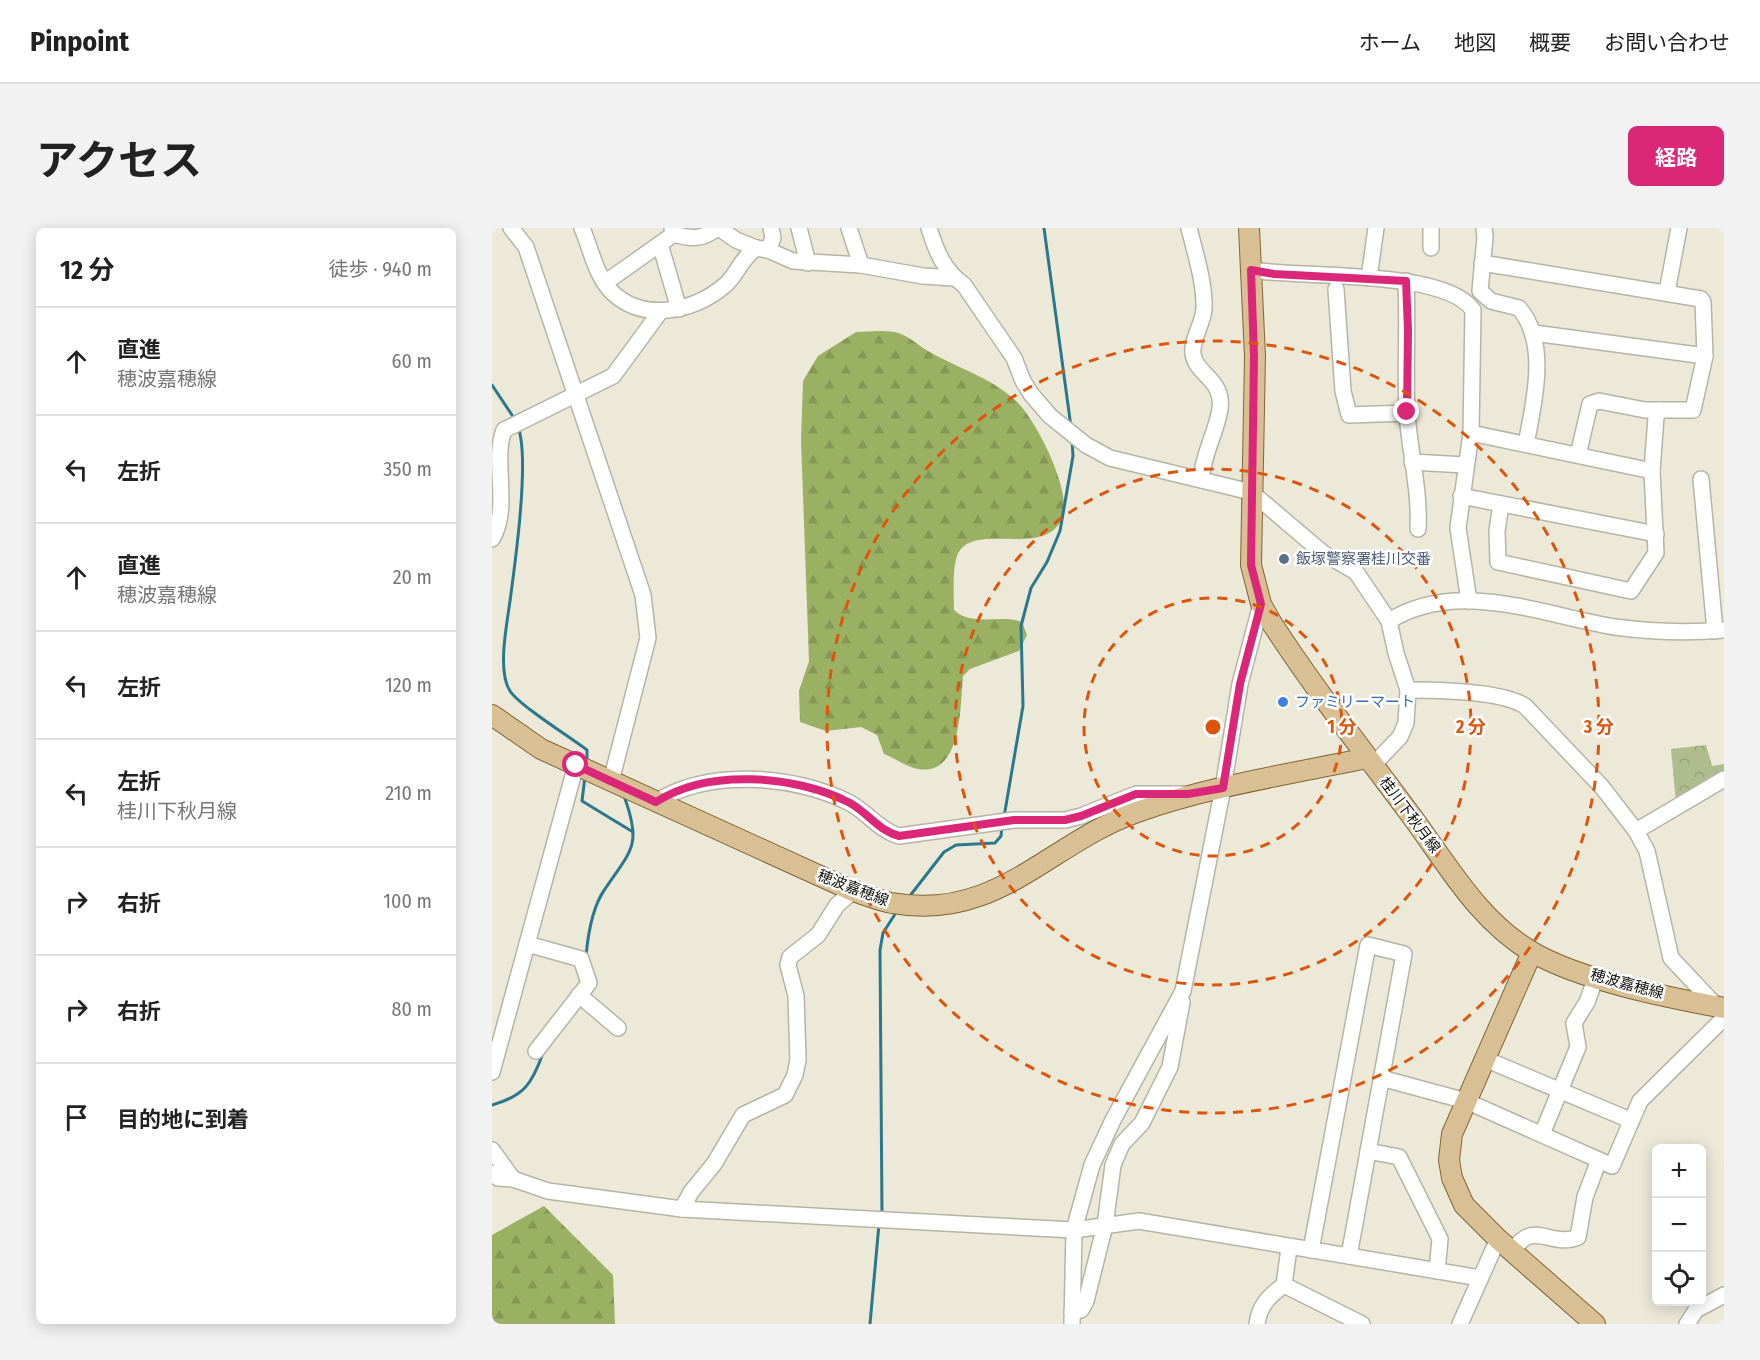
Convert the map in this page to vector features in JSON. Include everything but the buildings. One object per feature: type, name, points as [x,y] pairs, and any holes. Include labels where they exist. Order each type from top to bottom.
[{"type":"main road","name":"桂川下秋月線","points":[[1249,228],[1254,356],[1251,565],[1261,604],[1294,657],[1467,893],[1488,917],[1532,952]]},
{"type":"main road","name":"穂波嘉穂線","points":[[492,715],[541,749],[853,891],[890,903],[915,906],[968,901],[993,893],[1106,826],[1188,794],[1370,762]]},
{"type":"main road","name":"穂波嘉穂線","points":[[1532,952],[1596,977],[1722,1011]]},
{"type":"main road","points":[[1532,952],[1452,1134],[1449,1160],[1452,1178],[1464,1205],[1595,1324]]},
{"type":"street","points":[[511,228],[526,247],[643,595],[648,617],[648,639],[612,781]]},
{"type":"street","points":[[582,228],[606,282],[615,294],[625,300],[660,312],[679,309],[726,285],[739,264],[762,249],[773,238],[771,228]]},
{"type":"street","points":[[606,282],[660,244],[673,231],[693,239],[703,237],[718,228],[736,240],[793,261],[861,265],[923,276],[954,278]]},
{"type":"street","points":[[799,228],[808,263]]},
{"type":"street","points":[[849,228],[861,265]]},
{"type":"street","points":[[929,228],[940,260],[954,278],[964,285],[1014,358],[1023,381],[1050,416],[1086,445],[1110,458],[1251,492],[1323,554],[1356,572],[1389,621],[1408,690],[1406,723],[1400,737],[1370,762]]},
{"type":"street","points":[[1189,228],[1204,309],[1201,326],[1192,348],[1193,358],[1216,383],[1220,409],[1202,459],[1201,480]]},
{"type":"street","points":[[1369,278],[1376,228]]},
{"type":"street","points":[[1431,228],[1431,248]]},
{"type":"street","points":[[1484,228],[1479,282],[1483,296],[1491,301],[1519,308],[1528,318],[1534,333],[1536,370],[1526,444]]},
{"type":"street","points":[[1667,292],[1676,228]]},
{"type":"street","points":[[660,244],[679,309]]},
{"type":"street","points":[[1482,263],[1667,292],[1701,299],[1703,302],[1705,357],[1693,410],[1659,410],[1599,401],[1590,404],[1578,455]]},
{"type":"street","points":[[1251,270],[1274,274],[1406,281],[1461,297],[1473,310],[1471,433],[1458,528],[1469,601]]},
{"type":"street","points":[[1406,281],[1407,412],[1419,510],[1418,529]]},
{"type":"street","points":[[1336,289],[1343,391],[1349,415],[1407,412]]},
{"type":"street","points":[[492,539],[496,532],[499,505],[499,440],[504,430],[613,376],[660,312]]},
{"type":"street","points":[[1534,333],[1705,357]]},
{"type":"street","points":[[1501,504],[1497,531],[1498,562],[1631,591],[1653,560],[1656,534],[1652,471],[1656,417],[1659,410]]},
{"type":"street","points":[[1471,433],[1652,471]]},
{"type":"street","points":[[1412,462],[1465,465]]},
{"type":"street","points":[[1389,621],[1408,609],[1430,604],[1469,601],[1514,606],[1652,632],[1681,634],[1720,630],[1701,479]]},
{"type":"street","points":[[1461,496],[1656,534]]},
{"type":"street","points":[[1072,1318],[1081,1310],[1086,1301],[1105,1225],[1113,1165],[1122,1144],[1142,1124],[1170,1067],[1223,788],[1240,684],[1261,604]]},
{"type":"street","points":[[1382,1078],[1466,1101],[1612,1166],[1640,1101],[1722,1011],[1671,958],[1647,851],[1636,831],[1602,787],[1518,701],[1476,694],[1408,690]]},
{"type":"street","points":[[492,1072],[576,765]]},
{"type":"street","points":[[656,802],[674,790],[710,782],[755,778],[812,790],[851,804],[888,833],[899,836],[1014,820],[1065,820],[1136,794],[1188,794]]},
{"type":"street","points":[[1636,831],[1724,779]]},
{"type":"street","points":[[682,1209],[691,1192],[714,1164],[743,1115],[785,1095],[795,1075],[798,1060],[796,996],[788,965],[790,957],[818,935],[837,905],[853,891]]},
{"type":"street","points":[[527,944],[581,958],[589,983],[536,1051]]},
{"type":"street","points":[[1311,1250],[1368,945],[1404,954],[1350,1256]]},
{"type":"street","points":[[1542,1134],[1578,1047],[1574,1023],[1587,1002],[1596,977]]},
{"type":"street","points":[[1072,1318],[1074,1230],[1092,1165],[1183,991]]},
{"type":"street","points":[[579,995],[618,1028]]},
{"type":"street","points":[[1485,1059],[1630,1120]]},
{"type":"street","points":[[492,1150],[513,1179]]},
{"type":"street","points":[[1368,1151],[1399,1157],[1440,1239],[1437,1271]]},
{"type":"street","points":[[1460,1324],[1480,1278],[1505,1244],[1539,1235],[1567,1242],[1578,1237],[1585,1197],[1599,1160]]},
{"type":"street","points":[[492,1173],[498,1178],[513,1179],[548,1191],[682,1209],[1074,1230],[1139,1221],[1175,1225],[1289,1248],[1480,1278]]},
{"type":"street","points":[[1257,1324],[1259,1311],[1270,1295],[1284,1285],[1289,1248]]},
{"type":"street","points":[[1284,1285],[1362,1324]]},
{"type":"street","points":[[1687,1324],[1696,1310],[1724,1295]]},
{"type":"green space","points":[[885,331],[901,334],[1005,392],[1015,400],[1032,421],[1050,454],[1062,488],[1063,515],[1055,529],[1042,536],[1027,539],[977,540],[965,545],[957,556],[954,575],[954,610],[969,618],[1022,622],[1027,635],[1019,651],[970,669],[963,676],[956,736],[944,762],[933,768],[914,768],[884,754],[877,735],[861,727],[826,731],[800,722],[799,691],[809,661],[801,440],[803,381],[818,356],[856,332]]},
{"type":"green space","points":[[1706,745],[1712,766],[1724,764],[1724,775],[1676,803],[1671,749]]},
{"type":"green space","points":[[544,1206],[613,1275],[615,1324],[492,1324],[492,1235]]},
{"type":"waterway","points":[[1044,228],[1071,427]]},
{"type":"waterway","points":[[492,385],[514,418]]},
{"type":"waterway","points":[[518,427],[523,462],[522,486],[518,538],[504,647],[506,682],[510,691],[524,705],[587,750],[587,761]]},
{"type":"waterway","points":[[1004,817],[1023,706],[1021,626],[1031,588],[1047,562],[1060,531],[1073,456],[1072,440]]},
{"type":"waterway","points":[[585,776],[582,801],[633,832]]},
{"type":"waterway","points":[[586,956],[589,930],[597,904],[628,855],[631,846],[632,826],[624,796]]},
{"type":"waterway","points":[[909,897],[944,852],[956,845],[995,843],[1001,836],[1002,826]]},
{"type":"waterway","points":[[882,1215],[880,950],[883,933],[897,911]]},
{"type":"waterway","points":[[492,1105],[512,1097],[525,1087],[535,1073],[543,1053]]},
{"type":"waterway","points":[[870,1324],[879,1224]]},
{"type":"place","name":"飯塚警察署桂川交番","points":[[1284,559]]},
{"type":"place","name":"ファミリーマート","points":[[1283,702]]},
{"type":"route","points":[[576,765],[656,802],[674,790],[710,782],[755,778],[812,790],[851,804],[888,833],[899,836],[1014,820],[1065,820],[1136,794],[1164,792],[1188,794],[1223,788],[1240,684],[1261,604],[1251,565],[1254,356],[1251,270],[1274,274],[1406,281],[1407,412]]}]
